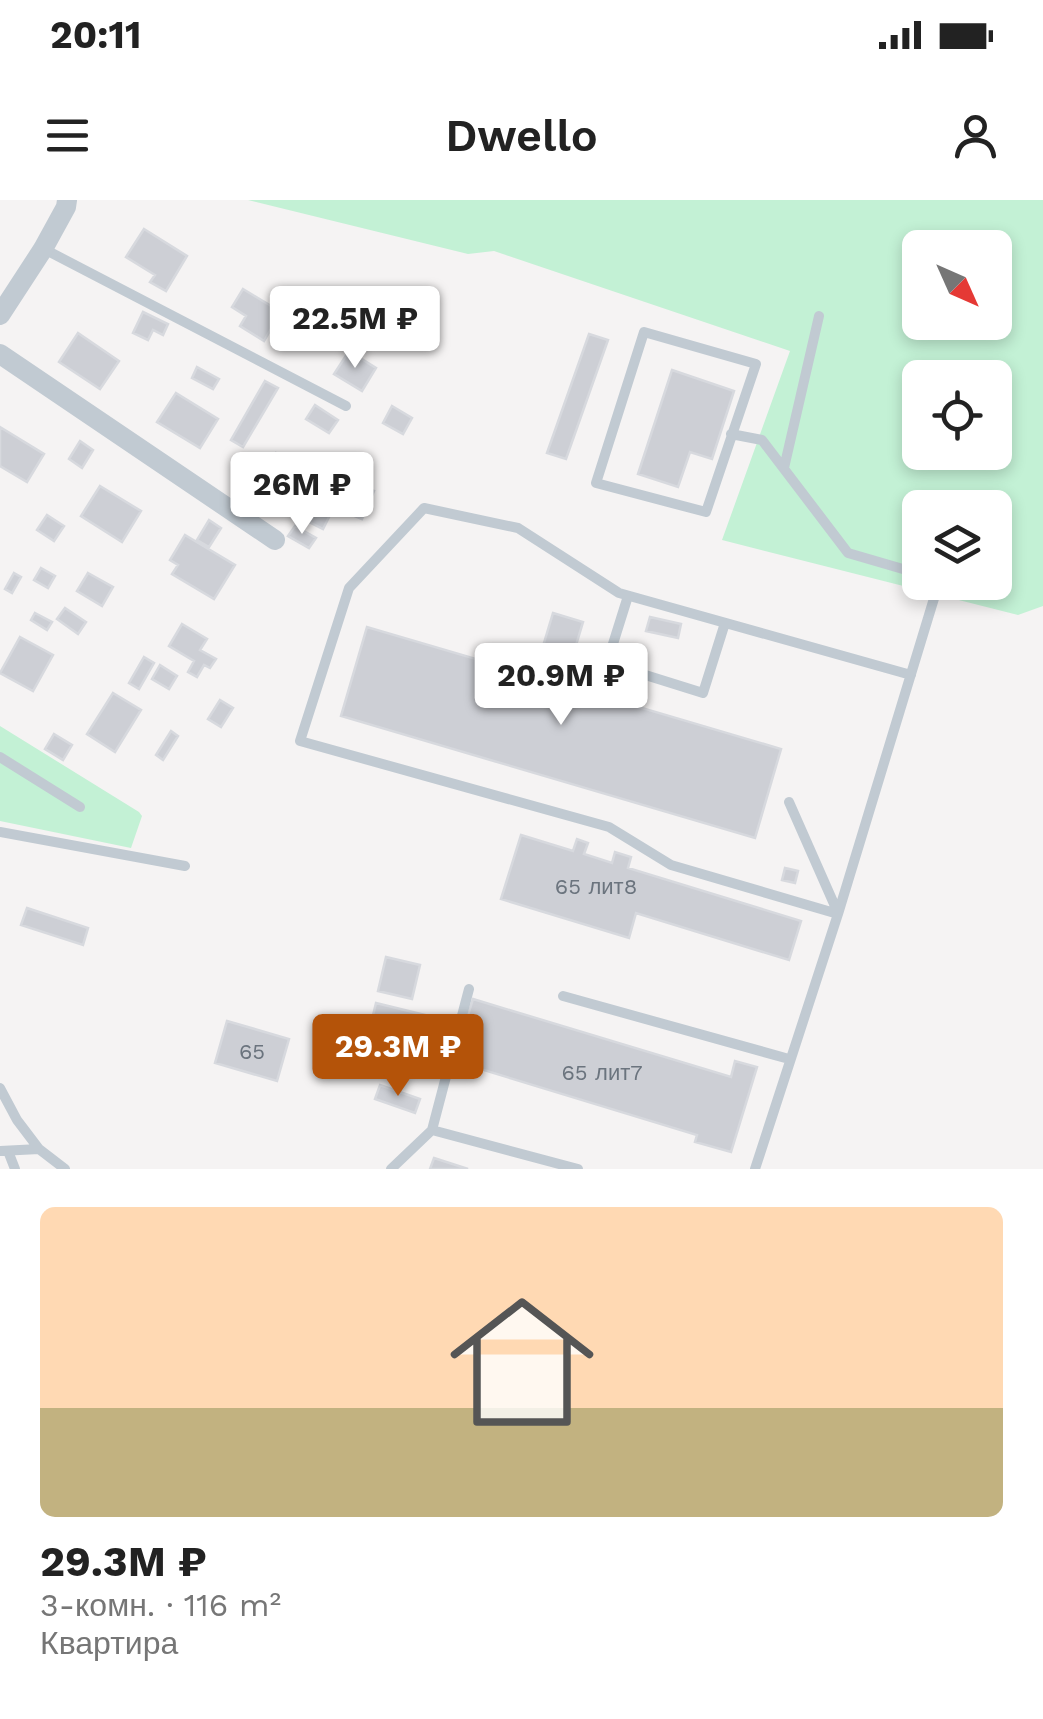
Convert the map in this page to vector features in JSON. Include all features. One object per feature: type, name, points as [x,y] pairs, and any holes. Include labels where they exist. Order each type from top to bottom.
[{"type":"street","points":[[0,315],[43,249],[66,200]]},
{"type":"street","points":[[0,354],[276,540]]},
{"type":"lane","points":[[43,249],[346,406]]},
{"type":"lane","points":[[784,468],[818,316]]},
{"type":"lane","points":[[644,332],[756,364],[731,434],[706,512],[596,483],[644,332]]},
{"type":"lane","points":[[731,434],[762,440],[848,553],[902,569]]},
{"type":"lane","points":[[838,914],[671,865],[608,827],[300,741],[348,588],[424,508],[518,528],[619,594],[911,675]]},
{"type":"lane","points":[[628,596],[607,663],[703,694],[725,623]]},
{"type":"lane","points":[[755,1169],[934,600]]},
{"type":"lane","points":[[0,757],[80,807]]},
{"type":"lane","points":[[789,802],[838,914]]},
{"type":"lane","points":[[0,832],[186,866]]},
{"type":"lane","points":[[391,1169],[432,1130],[469,989]]},
{"type":"lane","points":[[563,996],[789,1059]]},
{"type":"lane","points":[[0,1088],[38,1149],[65,1169]]},
{"type":"lane","points":[[432,1130],[578,1169]]},
{"type":"lane","points":[[4,1151],[38,1149]]},
{"type":"lane","points":[[4,1151],[16,1169]]},
{"type":"green space","points":[[248,200],[1043,200],[1043,606],[1018,615],[959,600],[1012,600],[1012,490],[902,490],[902,586],[722,540],[790,351],[494,251],[468,254]]},
{"type":"green space","points":[[0,726],[139,812],[142,816],[131,848],[0,821]]},
{"type":"building","points":[[144,229],[187,256],[166,291],[150,282],[155,275],[126,257]]},
{"type":"building","points":[[243,289],[281,312],[264,341],[240,326],[246,316],[232,307]]},
{"type":"building","points":[[143,312],[168,324],[163,335],[153,330],[148,340],[133,333]]},
{"type":"building","points":[[78,333],[119,361],[100,389],[59,362]]},
{"type":"building","points":[[589,334],[608,340],[566,459],[547,453]]},
{"type":"building","points":[[349,351],[376,368],[362,391],[334,374]]},
{"type":"building","points":[[197,367],[219,379],[213,389],[192,378]]},
{"type":"building","points":[[672,370],[734,391],[712,459],[690,452],[678,487],[638,474]]},
{"type":"building","points":[[265,381],[278,388],[243,447],[231,440]]},
{"type":"building","points":[[176,393],[218,419],[200,448],[157,422]]},
{"type":"building","points":[[315,405],[338,420],[329,433],[306,419]]},
{"type":"building","points":[[392,406],[412,418],[403,434],[383,423]]},
{"type":"building","points":[[0,427],[44,454],[27,482],[0,466]]},
{"type":"building","points":[[80,441],[93,450],[82,468],[69,459]]},
{"type":"building","points":[[276,453],[312,475],[294,504],[258,481]]},
{"type":"building","points":[[100,486],[141,511],[122,542],[81,516]]},
{"type":"building","points":[[362,486],[374,491],[362,519],[350,514]]},
{"type":"building","points":[[311,503],[331,513],[323,529],[303,519]]},
{"type":"building","points":[[47,515],[64,526],[54,541],[37,530]]},
{"type":"building","points":[[209,520],[221,528],[209,547],[197,540]]},
{"type":"building","points":[[295,526],[316,538],[309,548],[288,536]]},
{"type":"building","points":[[185,535],[235,565],[214,599],[172,574],[178,565],[170,560]]},
{"type":"building","points":[[41,568],[55,576],[48,588],[34,580]]},
{"type":"building","points":[[14,573],[21,577],[12,593],[5,589]]},
{"type":"building","points":[[88,573],[113,587],[102,606],[77,591]]},
{"type":"building","points":[[65,608],[86,622],[78,634],[57,619]]},
{"type":"building","points":[[35,613],[52,622],[47,630],[31,620]]},
{"type":"building","points":[[553,613],[583,622],[564,685],[781,749],[755,838],[341,716],[367,627],[534,676]]},
{"type":"building","points":[[650,617],[681,624],[678,638],[646,631]]},
{"type":"building","points":[[182,624],[207,639],[200,650],[216,659],[210,668],[204,665],[197,677],[188,672],[194,661],[169,646]]},
{"type":"building","points":[[20,637],[53,655],[33,691],[0,673]]},
{"type":"building","points":[[144,657],[154,663],[139,689],[129,683]]},
{"type":"building","points":[[160,665],[177,676],[169,689],[152,679]]},
{"type":"building","points":[[113,693],[141,710],[115,752],[87,734]]},
{"type":"building","points":[[220,700],[233,708],[221,727],[208,719]]},
{"type":"building","points":[[171,731],[178,736],[163,760],[156,755]]},
{"type":"building","points":[[54,734],[72,745],[63,760],[45,749]]},
{"type":"building","points":[[521,835],[573,851],[577,839],[588,843],[584,854],[612,863],[615,852],[631,857],[628,868],[801,921],[789,960],[636,913],[629,938],[501,899]]},
{"type":"building","points":[[785,868],[798,871],[795,883],[782,880]]},
{"type":"building","points":[[27,908],[88,928],[83,945],[21,925]]},
{"type":"building","points":[[386,957],[420,965],[412,999],[378,991]]},
{"type":"building","points":[[473,999],[731,1077],[735,1061],[757,1067],[731,1152],[695,1142],[697,1135],[454,1061]]},
{"type":"building","points":[[376,1003],[437,1018],[429,1051],[368,1036]]},
{"type":"building","points":[[227,1021],[289,1039],[277,1081],[215,1063]]},
{"type":"building","points":[[364,1043],[379,1047],[374,1066],[359,1062]]},
{"type":"building","points":[[380,1085],[420,1099],[415,1113],[375,1099]]},
{"type":"building","points":[[434,1158],[468,1169],[430,1169]]}]
